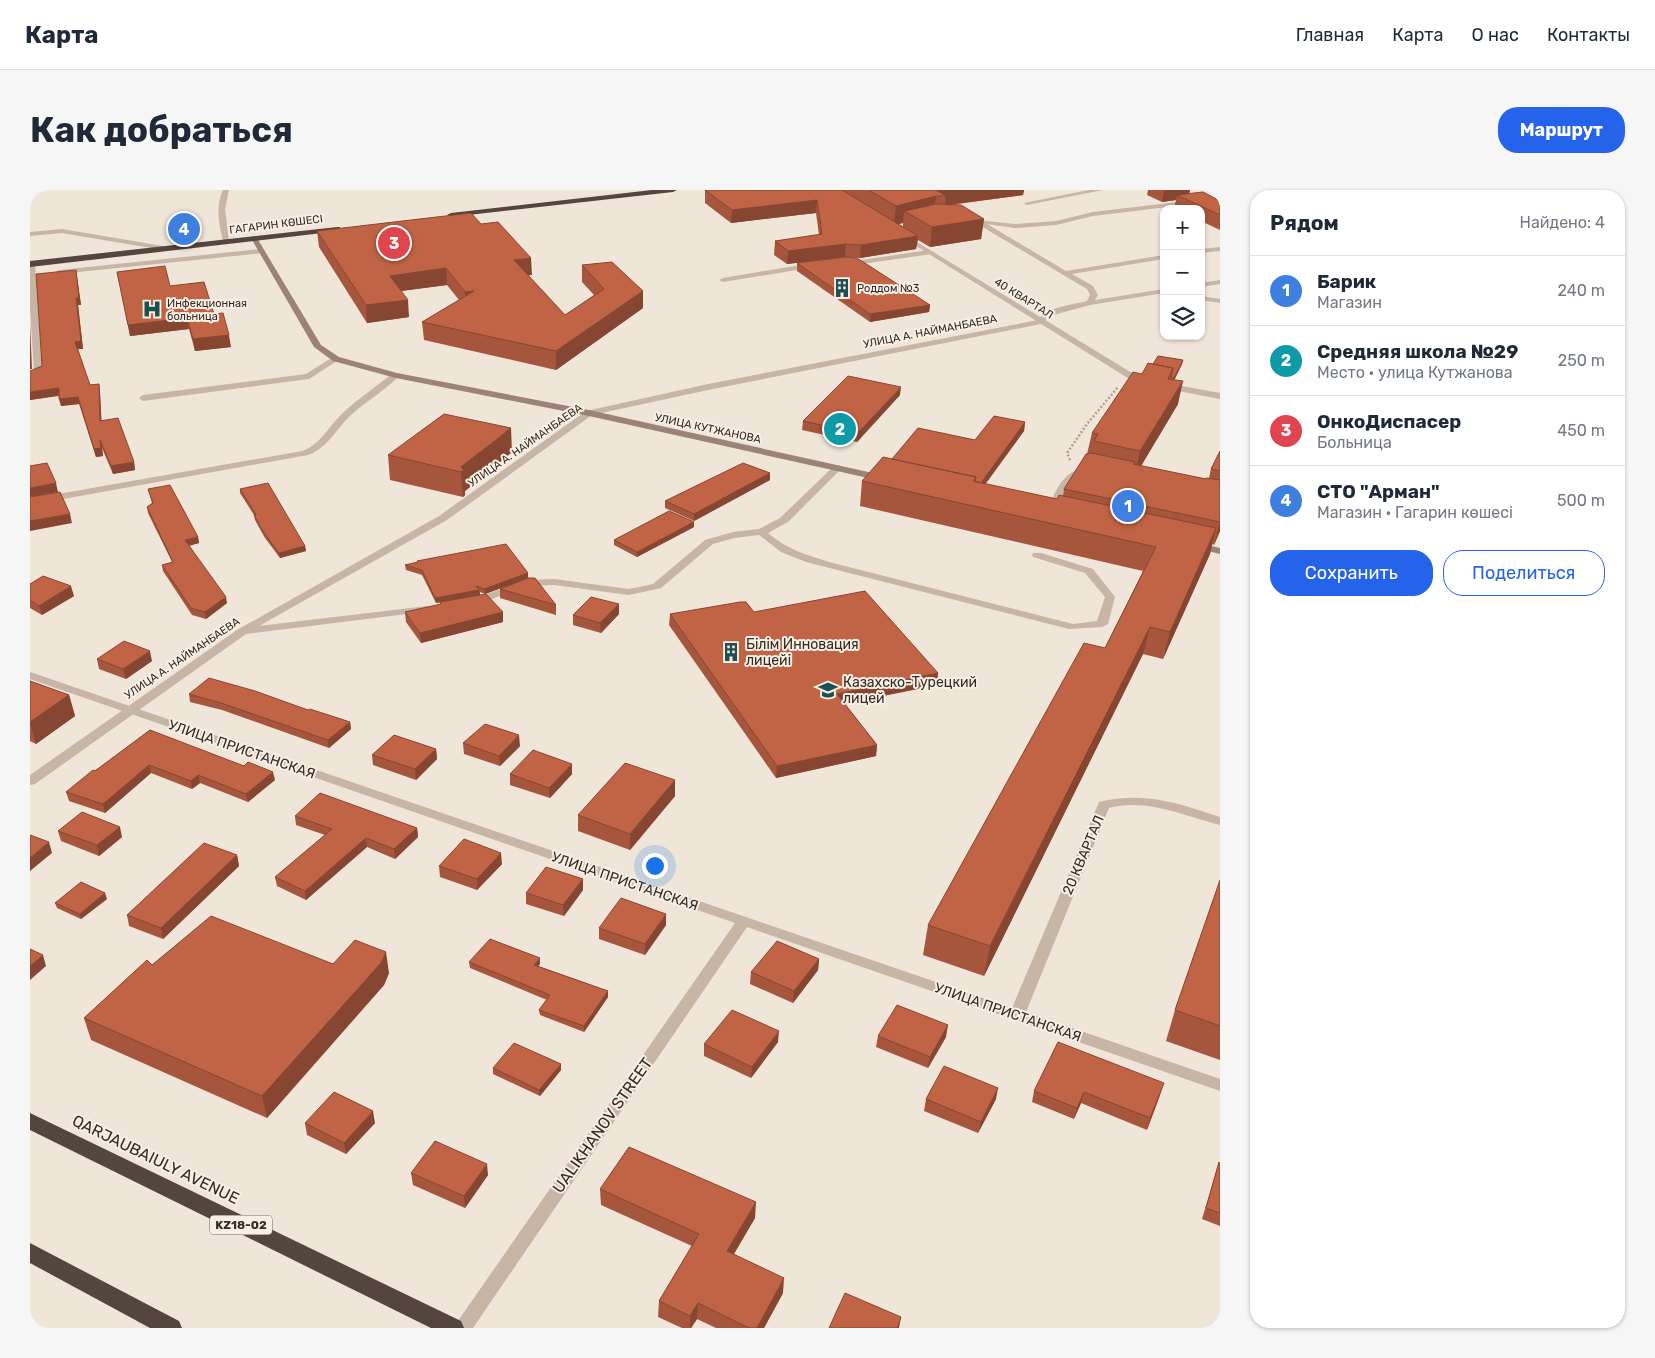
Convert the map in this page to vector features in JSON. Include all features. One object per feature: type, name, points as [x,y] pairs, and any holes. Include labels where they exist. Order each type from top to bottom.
[{"type":"highway","points":[[441,217],[630,193],[673,190]]},
{"type":"highway","name":"ГАГАРИН КӨШЕСІ","points":[[30,264],[342,228]]},
{"type":"highway","name":"QARJAUBAIULY AVENUE","points":[[30,1121],[452,1328]]},
{"type":"highway","points":[[30,1252],[170,1328]]},
{"type":"street","points":[[226,190],[220,216],[226,241]]},
{"type":"street","points":[[1027,202],[1100,190]]},
{"type":"street","points":[[958,219],[1015,226],[1056,223],[1093,214],[1206,202],[1180,190]]},
{"type":"street","points":[[979,222],[1090,288],[1094,295],[1090,303]]},
{"type":"street","name":"40 КВАРТАЛ","points":[[892,228],[1134,378],[1145,382],[1220,396]]},
{"type":"street","points":[[30,234],[62,231],[163,248]]},
{"type":"street","name":"УЛИЦА КУТЖАНОВА","points":[[254,238],[318,347],[336,359],[396,375],[589,413],[895,480]]},
{"type":"street","points":[[1205,251],[1220,249]]},
{"type":"street","points":[[50,274],[261,251]]},
{"type":"street","points":[[836,262],[861,262],[929,252]]},
{"type":"street","points":[[1065,273],[1160,258]]},
{"type":"street","points":[[30,264],[38,372],[30,374]]},
{"type":"street","points":[[723,280],[819,264]]},
{"type":"street","points":[[31,276],[40,274]]},
{"type":"street","points":[[1205,284],[1220,282]]},
{"type":"street","name":"УЛИЦА А. НАЙМАНБАЕВА","points":[[30,781],[128,709],[241,632],[443,518],[589,413],[718,385],[1041,322],[1044,316],[1054,312],[1090,303],[1160,292]]},
{"type":"street","points":[[1205,299],[1220,301]]},
{"type":"street","points":[[143,398],[309,376],[336,359]]},
{"type":"street","points":[[30,502],[274,460],[308,451],[320,446],[328,439],[335,425],[396,375]]},
{"type":"street","points":[[461,603],[480,600],[526,583],[554,582],[629,592],[657,586],[709,542],[733,535],[761,532],[784,520],[837,468]]},
{"type":"street","points":[[1049,514],[1069,475],[1087,470],[1096,472]]},
{"type":"street","points":[[761,532],[770,541],[790,554],[829,566],[1073,628],[1102,624],[1110,598],[1089,571],[1038,555]]},
{"type":"street","points":[[1182,542],[1220,551]]},
{"type":"street","points":[[241,632],[442,606]]},
{"type":"street","name":"УЛИЦА ПРИСТАНСКАЯ","points":[[30,675],[1220,1085]]},
{"type":"street","name":"20 КВАРТАЛ","points":[[1017,1015],[1104,805],[1116,801],[1155,802],[1220,821]]},
{"type":"street","name":"UALIKHANOV STREET","points":[[462,1328],[743,922]]},
{"type":"path","points":[[1076,472],[1067,453],[1115,389],[1134,378]]},
{"type":"building","points":[[705,190],[842,190],[918,236],[861,245],[846,244],[788,251],[775,241],[822,234],[817,200],[732,210]]},
{"type":"building","points":[[869,190],[936,190],[946,196],[936,196],[896,206]]},
{"type":"building","points":[[1203,192],[1220,201],[1220,215],[1205,208],[1205,205],[1198,205],[1177,195]]},
{"type":"building","points":[[936,204],[961,205],[984,219],[932,227],[904,211]]},
{"type":"building","points":[[471,213],[481,224],[498,222],[531,258],[514,260],[565,315],[604,289],[582,265],[612,262],[643,291],[556,351],[422,322],[474,291],[465,292],[446,268],[390,276],[408,300],[366,305],[317,231]]},
{"type":"building","name":"Роддом №3","points":[[846,257],[857,258],[930,305],[870,314],[797,263]]},
{"type":"building","points":[[165,266],[170,286],[204,282],[214,314],[223,313],[229,335],[193,339],[187,318],[128,325],[117,272]]},
{"type":"building","points":[[76,270],[79,298],[76,298],[81,341],[75,342],[90,385],[99,384],[100,421],[118,418],[134,462],[111,466],[100,440],[101,448],[94,449],[78,397],[59,399],[59,388],[30,392],[30,371],[42,366],[36,274]]},
{"type":"building","points":[[1158,356],[1183,360],[1174,378],[1171,378],[1173,368],[1153,364]]},
{"type":"building","points":[[1148,363],[1173,368],[1168,379],[1183,381],[1140,451],[1094,441],[1098,434],[1092,433],[1133,372],[1142,374]]},
{"type":"building","points":[[848,376],[901,387],[858,433],[803,421]]},
{"type":"building","points":[[444,414],[511,428],[461,467],[464,470],[461,472],[388,455]]},
{"type":"building","points":[[994,416],[1025,422],[981,483],[975,482],[976,477],[892,459],[918,428],[975,440]]},
{"type":"building","points":[[1220,451],[1220,471],[1211,469]]},
{"type":"building","points":[[1091,453],[1135,462],[1133,464],[1206,479],[1220,480],[1220,522],[1064,489],[1086,454]]},
{"type":"building","points":[[883,457],[976,477],[973,481],[1057,499],[1059,495],[1216,528],[1170,632],[1150,627],[990,946],[928,925],[1084,643],[1105,648],[1156,547],[862,481]]},
{"type":"building","points":[[47,463],[56,483],[30,488],[30,466]]},
{"type":"building","points":[[743,463],[770,473],[694,514],[665,501]]},
{"type":"building","points":[[268,483],[305,546],[279,553],[264,533],[254,515],[256,515],[240,489]]},
{"type":"building","points":[[170,485],[198,537],[185,540],[226,597],[205,612],[191,608],[162,565],[173,562],[147,507],[153,503],[148,489]]},
{"type":"building","points":[[60,492],[70,514],[30,521],[30,497]]},
{"type":"building","points":[[669,511],[694,522],[637,552],[614,540]]},
{"type":"building","points":[[506,544],[528,573],[484,589],[476,586],[479,590],[435,598],[422,570],[405,565],[417,561]]},
{"type":"building","points":[[43,576],[71,586],[39,606],[30,600],[30,584]]},
{"type":"building","points":[[528,578],[535,578],[556,605],[500,589]]},
{"type":"building","name":"Казахско-Турецкий лицей","points":[[865,591],[938,673],[837,694],[877,745],[777,766],[670,614],[740,602],[746,602],[754,612]]},
{"type":"building","points":[[486,594],[503,612],[420,633],[405,612],[441,604],[440,602]]},
{"type":"building","points":[[591,597],[619,604],[600,623],[573,615]]},
{"type":"building","points":[[124,641],[150,651],[123,669],[97,659]]},
{"type":"building","points":[[209,678],[350,722],[328,740],[221,703],[189,694]]},
{"type":"building","points":[[30,681],[69,695],[30,722]]},
{"type":"building","points":[[485,724],[519,735],[499,756],[463,743]]},
{"type":"building","points":[[150,730],[244,766],[248,762],[273,772],[246,794],[198,775],[191,781],[149,765],[103,804],[66,792],[93,770],[95,771]]},
{"type":"building","points":[[394,735],[436,749],[415,769],[372,755]]},
{"type":"building","points":[[533,750],[572,764],[549,788],[510,774]]},
{"type":"building","points":[[625,763],[675,780],[630,834],[578,815]]},
{"type":"building","points":[[320,793],[417,828],[394,849],[366,838],[305,891],[275,877],[332,829],[295,816]]},
{"type":"building","points":[[82,812],[120,827],[97,845],[58,831]]},
{"type":"building","points":[[30,835],[49,842],[30,858]]},
{"type":"building","points":[[464,839],[501,853],[477,879],[439,866]]},
{"type":"building","points":[[204,843],[237,855],[161,928],[127,915]]},
{"type":"building","points":[[546,867],[583,879],[563,905],[526,893]]},
{"type":"building","points":[[1220,880],[1220,1026],[1175,1010]]},
{"type":"building","points":[[81,882],[105,893],[80,914],[55,903]]},
{"type":"building","points":[[621,898],[666,914],[645,944],[599,928]]},
{"type":"building","points":[[211,916],[333,964],[355,940],[386,952],[381,963],[262,1096],[84,1018],[147,960],[152,965]]},
{"type":"building","points":[[490,939],[540,958],[534,965],[608,991],[584,1026],[539,1010],[550,995],[469,962]]},
{"type":"building","points":[[777,941],[819,959],[794,991],[751,972]]},
{"type":"building","points":[[30,949],[43,955],[30,966]]},
{"type":"building","points":[[897,1005],[948,1025],[930,1057],[878,1036]]},
{"type":"building","points":[[732,1010],[779,1031],[752,1067],[704,1044]]},
{"type":"building","points":[[1058,1042],[1164,1083],[1150,1118],[1084,1092],[1077,1108],[1034,1091]]},
{"type":"building","points":[[514,1043],[561,1064],[539,1090],[493,1068]]},
{"type":"building","points":[[944,1066],[998,1088],[981,1122],[926,1099]]},
{"type":"building","points":[[334,1092],[373,1111],[344,1143],[305,1123]]},
{"type":"building","points":[[435,1141],[487,1164],[464,1196],[411,1173]]},
{"type":"building","points":[[629,1147],[756,1202],[727,1251],[784,1278],[757,1328],[749,1328],[698,1303],[690,1316],[659,1301],[699,1234],[600,1189]]},
{"type":"building","points":[[1220,1163],[1220,1213],[1206,1208]]},
{"type":"building","points":[[845,1293],[901,1317],[897,1328],[829,1328]]},
{"type":"place","name":"СТО \"Арман\"","points":[[184,229]]},
{"type":"place","name":"ОнкоДиспасер","points":[[394,243]]},
{"type":"place","name":"Роддом №3","points":[[842,288]]},
{"type":"place","name":"Инфекционная больница","points":[[152,309]]},
{"type":"place","name":"Средняя школа №29","points":[[840,429]]},
{"type":"place","name":"Барик","points":[[1128,506]]},
{"type":"place","name":"Білім Инновация лицейі","points":[[731,652]]},
{"type":"place","name":"Казахско-Турецкий лицей","points":[[828,690]]}]
